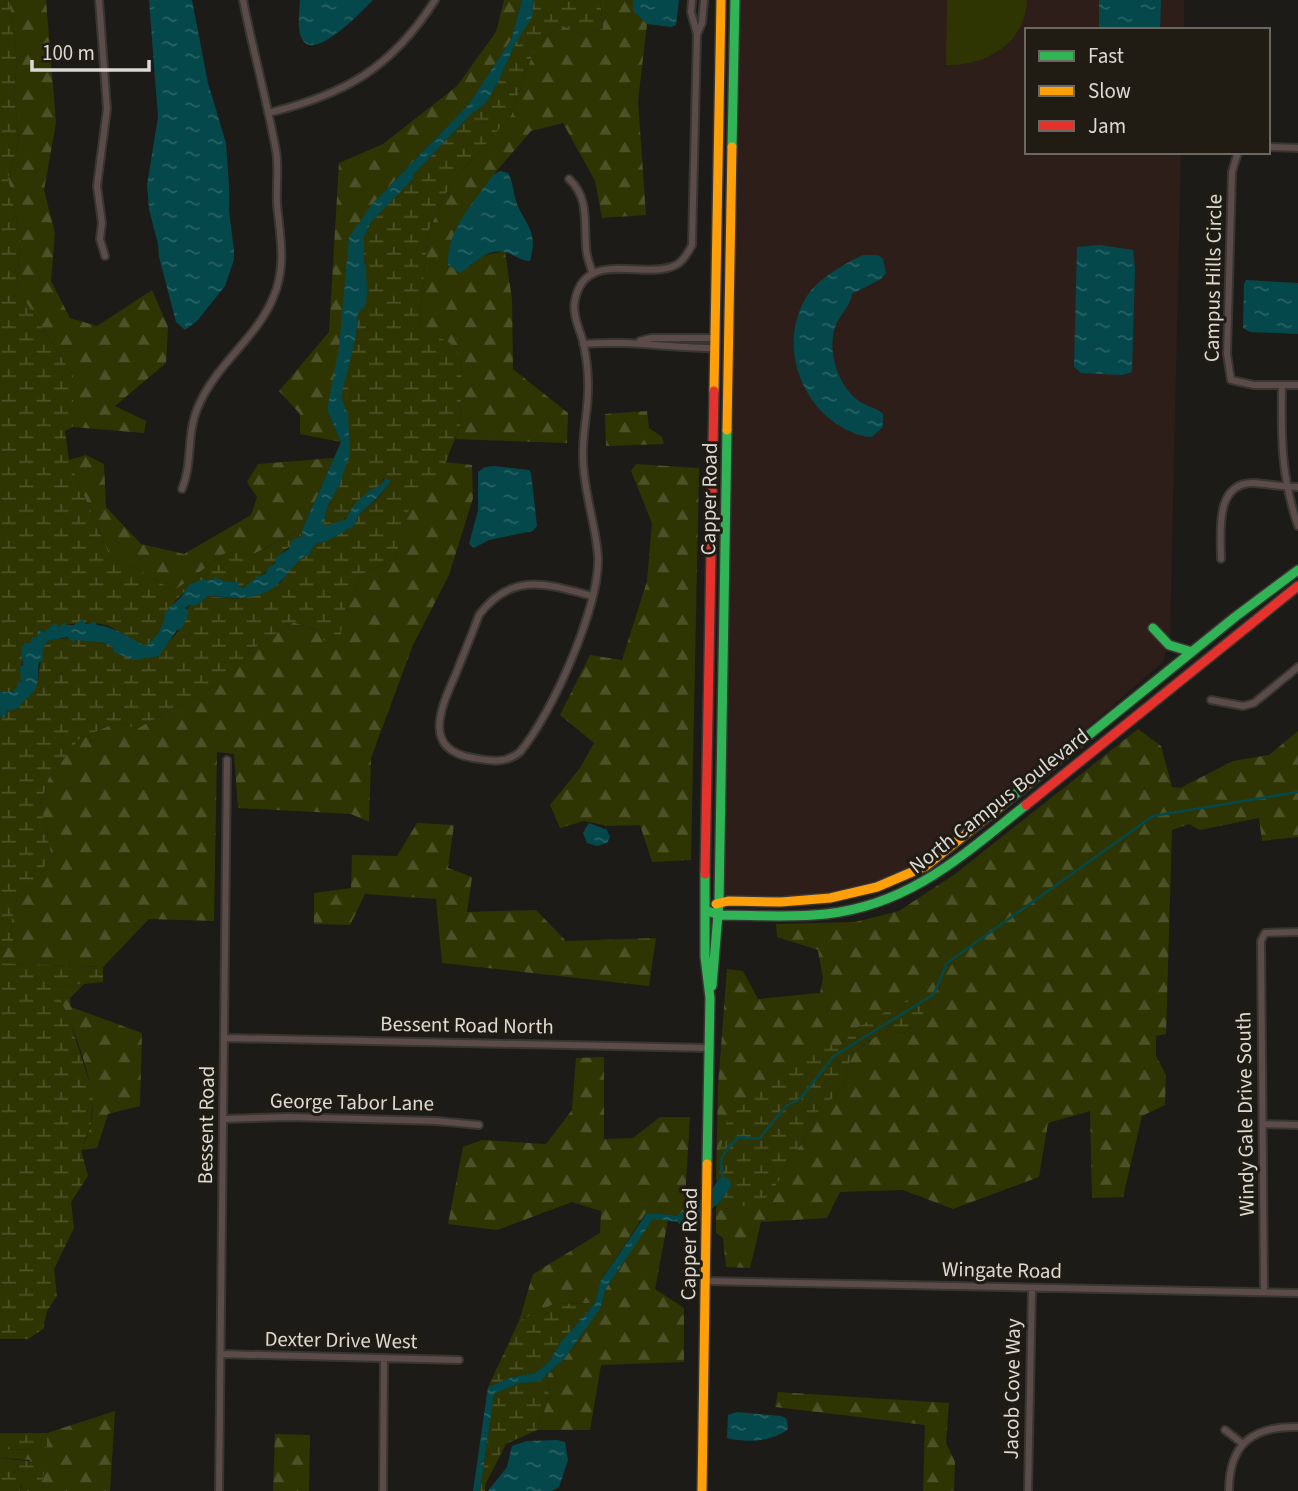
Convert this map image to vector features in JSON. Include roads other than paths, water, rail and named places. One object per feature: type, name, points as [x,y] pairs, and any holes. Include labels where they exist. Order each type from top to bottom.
[{"type":"street","points":[[99,0],[107,109],[97,186],[102,223],[100,239],[105,256]]},
{"type":"street","points":[[182,489],[188,474],[192,425],[202,396],[216,374],[265,314],[278,285],[283,247],[277,202],[277,152],[243,0]]},
{"type":"street","points":[[268,113],[326,96],[363,76],[403,42],[435,0]]},
{"type":"street","points":[[592,596],[531,583],[502,592],[486,605],[479,615],[440,713],[439,732],[452,751],[462,756],[496,762],[513,758],[520,752],[554,695],[582,629],[592,596],[598,557],[583,458],[589,392],[583,344],[574,312],[575,300],[585,281],[593,274],[614,269],[672,267],[687,255],[692,245],[697,34],[691,12],[692,0]]},
{"type":"street","points":[[697,34],[702,23],[704,0]]},
{"type":"street","name":"Capper Road","points":[[710,998],[705,957],[705,910],[721,0]]},
{"type":"street","name":"Capper Road","points":[[702,1491],[710,998],[719,915],[735,0]]},
{"type":"street","points":[[1270,147],[1298,148]]},
{"type":"street","name":"Campus Hills Circle","points":[[1237,154],[1232,172],[1227,354],[1231,380],[1254,385],[1298,385]]},
{"type":"street","points":[[569,178],[579,188],[584,204],[587,255],[593,274]]},
{"type":"street","points":[[583,344],[682,337],[715,343]]},
{"type":"street","points":[[682,337],[682,348]]},
{"type":"street","points":[[639,342],[652,346],[682,348],[715,343]]},
{"type":"street","points":[[1282,385],[1282,459],[1286,486],[1298,526]]},
{"type":"street","points":[[1220,559],[1222,510],[1229,494],[1242,484],[1298,487]]},
{"type":"street","name":"North Campus Boulevard","points":[[705,910],[719,902],[824,900],[880,888],[926,866],[1234,617],[1298,570]]},
{"type":"street","name":"North Campus Boulevard","points":[[705,910],[719,915],[826,915],[901,895],[936,875],[1026,805],[1298,586]]},
{"type":"street","points":[[1153,628],[1160,640],[1172,648],[1192,652]]},
{"type":"street","points":[[1211,700],[1243,706],[1255,703],[1298,667]]},
{"type":"street","name":"Bessent Road","points":[[219,1491],[227,760]]},
{"type":"street","points":[[1016,794],[1026,805]]},
{"type":"street","points":[[880,888],[883,901]]},
{"type":"street","name":"Windy Gale Drive South","points":[[1264,1292],[1261,941],[1270,931],[1298,932]]},
{"type":"street","name":"Bessent Road North","points":[[225,1038],[709,1048]]},
{"type":"street","name":"George Tabor Lane","points":[[223,1119],[289,1117],[437,1121],[479,1125]]},
{"type":"street","points":[[1263,1124],[1298,1125]]},
{"type":"street","name":"Wingate Road","points":[[706,1282],[1298,1293]]},
{"type":"street","name":"Jacob Cove Way","points":[[1028,1491],[1032,1288]]},
{"type":"street","name":"Dexter Drive West","points":[[221,1354],[459,1360]]},
{"type":"street","points":[[383,1491],[384,1358]]},
{"type":"street","points":[[1229,1491],[1229,1476],[1236,1453],[1242,1444],[1262,1430],[1298,1427]]},
{"type":"street","points":[[1225,1430],[1242,1444]]},
{"type":"water","points":[[149,0],[192,0],[208,83],[226,143],[234,260],[225,286],[197,321],[185,330],[176,322],[149,209],[147,185],[158,117]]},
{"type":"water","points":[[300,0],[373,0],[327,40],[308,45],[299,30]]},
{"type":"water","points":[[522,0],[534,0],[532,17],[515,44],[486,103],[470,115],[413,175],[413,179],[371,222],[364,237],[367,293],[365,306],[358,313],[356,336],[341,397],[348,414],[350,454],[339,486],[328,505],[323,525],[346,519],[365,494],[381,485],[385,478],[391,481],[358,516],[354,526],[325,542],[316,543],[309,555],[303,557],[271,590],[241,598],[208,596],[196,606],[189,605],[185,608],[189,611],[182,629],[177,630],[159,656],[133,660],[114,652],[112,646],[100,642],[76,640],[74,643],[67,637],[47,641],[42,657],[44,660],[39,662],[36,688],[18,708],[7,711],[3,720],[0,714],[0,692],[12,692],[17,683],[21,682],[21,647],[37,637],[38,630],[44,632],[55,623],[59,627],[65,622],[66,625],[74,625],[82,619],[86,624],[96,622],[97,625],[117,631],[146,646],[158,634],[165,612],[189,585],[200,580],[213,580],[215,577],[223,581],[238,582],[243,588],[256,576],[266,573],[275,563],[276,557],[289,549],[292,540],[301,537],[341,442],[327,410],[339,348],[349,237],[373,203],[468,105],[511,40]]},
{"type":"water","points":[[633,0],[679,0],[676,25],[671,27],[647,24],[633,11]]},
{"type":"water","points":[[1099,0],[1161,0],[1160,28],[1099,28]]},
{"type":"water","points":[[500,171],[508,173],[516,201],[532,235],[530,261],[504,252],[491,252],[460,273],[448,265],[452,240],[471,205],[494,174]]},
{"type":"water","points":[[1100,245],[1133,250],[1135,269],[1132,372],[1122,375],[1081,373],[1074,367],[1077,247]]},
{"type":"water","points":[[863,255],[878,255],[883,259],[886,273],[881,279],[852,294],[835,327],[832,347],[836,368],[845,387],[859,401],[883,414],[883,427],[872,437],[853,433],[840,426],[813,402],[799,373],[794,342],[800,311],[812,289],[832,272]]},
{"type":"water","points":[[1246,280],[1298,283],[1298,334],[1250,332],[1243,328]]},
{"type":"water","points":[[485,467],[529,470],[537,526],[533,531],[489,540],[474,548],[469,544],[478,510],[478,472]]},
{"type":"water","points":[[589,823],[607,830],[610,837],[607,843],[597,846],[587,843],[583,833]]},
{"type":"water","points":[[700,1208],[700,1217],[689,1223],[653,1219],[606,1288],[600,1309],[564,1359],[540,1381],[517,1384],[494,1394],[480,1491],[473,1491],[488,1387],[512,1377],[535,1373],[549,1362],[561,1342],[595,1303],[600,1282],[647,1213],[684,1216]]},
{"type":"water","points":[[737,1412],[781,1416],[787,1419],[788,1429],[775,1437],[759,1440],[727,1438],[728,1415]]},
{"type":"water","points":[[527,1441],[565,1442],[568,1460],[559,1487],[552,1491],[488,1491],[507,1467],[512,1446]]},
{"type":"waterway","points":[[724,1184],[722,1157],[739,1137],[759,1139],[786,1106],[800,1099],[834,1056],[934,994],[947,963],[1153,816],[1298,792]]},
{"type":"waterway","points":[[684,1219],[689,1219],[716,1196],[724,1184]]}]
